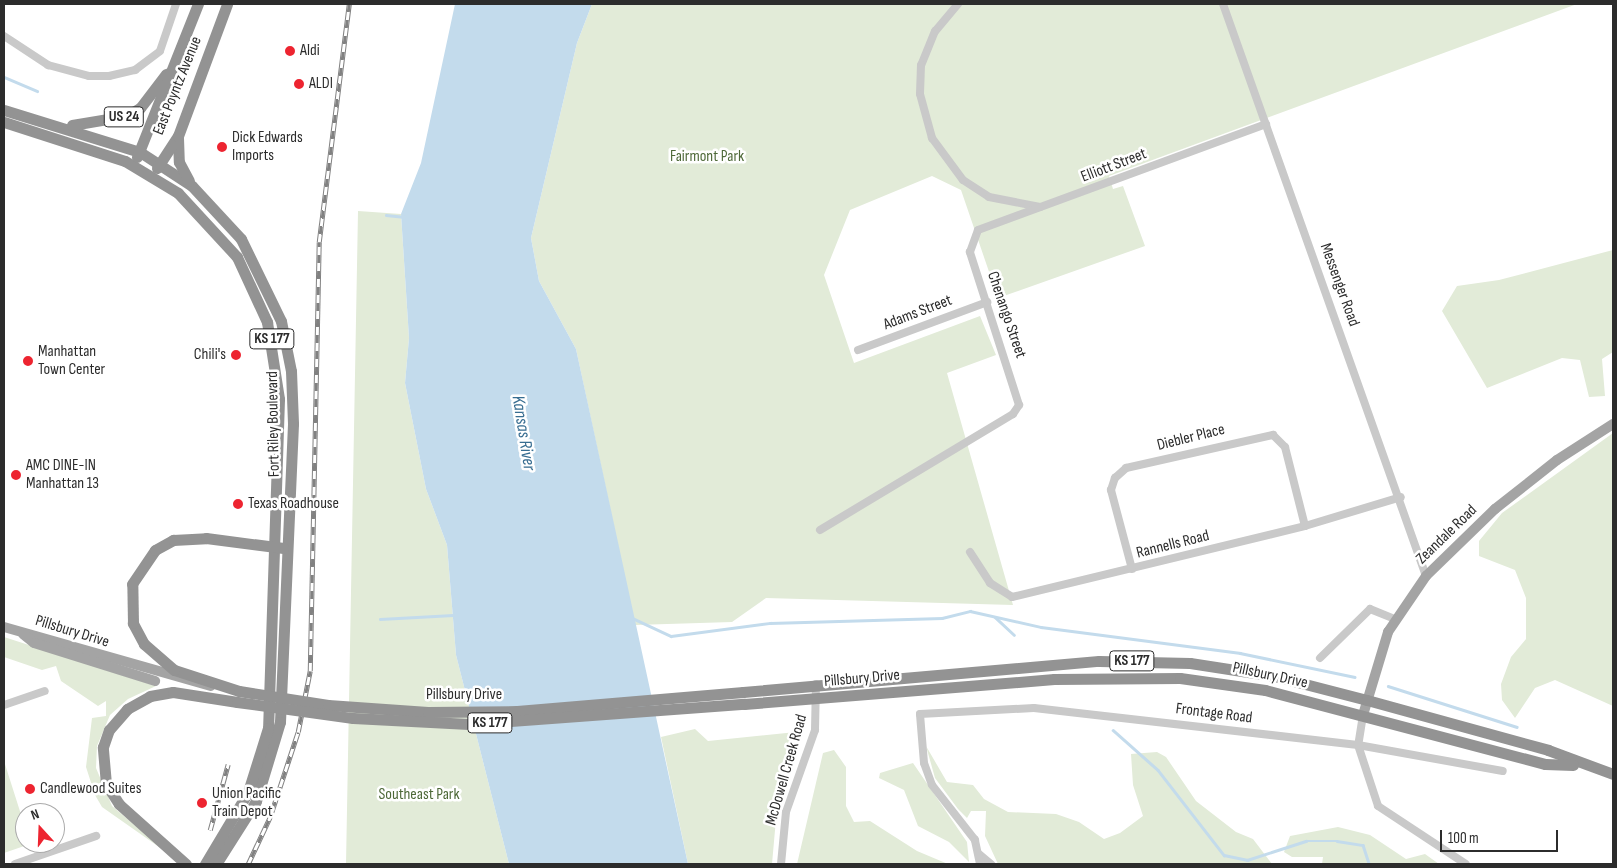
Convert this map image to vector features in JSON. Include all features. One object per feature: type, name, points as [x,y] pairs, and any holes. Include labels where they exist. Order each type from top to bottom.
[{"type":"highway","name":"East Poyntz Avenue","points":[[133,165],[140,152],[198,4]]},
{"type":"highway","name":"East Poyntz Avenue","points":[[151,175],[178,136],[227,4]]},
{"type":"highway","name":"US 24","points":[[4,110],[50,123],[91,125],[126,116],[150,97],[175,64]]},
{"type":"highway","name":"US 24","points":[[4,122],[133,165],[151,175]]},
{"type":"highway","name":"Fort Riley Boulevard","points":[[50,123],[140,152],[160,163],[192,186],[244,244],[281,321],[292,396],[289,548],[280,722],[256,801],[216,864]]},
{"type":"highway","points":[[178,136],[178,162],[192,186]]},
{"type":"highway","name":"Fort Riley Boulevard","points":[[151,175],[178,193],[220,235],[248,277],[268,322],[280,399],[268,728],[248,792],[205,864]]},
{"type":"highway","name":"KS 177","points":[[238,697],[174,670],[144,644],[133,623],[132,584],[155,550],[173,540],[206,538],[276,548],[289,548]]},
{"type":"highway","name":"Pillsbury Drive","points":[[743,698],[816,684],[1146,661],[1266,675],[1367,700],[1548,750],[1579,765],[1613,774]]},
{"type":"highway","name":"Pillsbury Drive","points":[[238,697],[428,712],[517,711],[743,698],[818,699],[1128,675],[1222,682],[1363,715],[1545,764],[1579,765]]},
{"type":"highway","name":"KS 177","points":[[186,864],[118,804],[106,784],[102,764],[109,730],[126,709],[150,696],[173,692],[238,697]]},
{"type":"main road","name":"Zeandale Road","points":[[1363,715],[1395,619],[1426,576],[1495,509],[1557,460],[1613,424]]},
{"type":"main road","name":"Pillsbury Drive","points":[[4,627],[238,697]]},
{"type":"street","points":[[4,36],[48,65],[89,76],[109,76],[135,70],[160,50],[176,4]]},
{"type":"street","points":[[957,4],[935,31],[920,71],[920,94],[932,138],[963,180],[989,197],[1016,205],[1045,207]]},
{"type":"street","name":"Messenger Road","points":[[1223,4],[1401,497],[1426,576]]},
{"type":"street","name":"Elliott Street","points":[[973,234],[1266,124]]},
{"type":"street","name":"Chenango Street","points":[[820,530],[1013,414],[1019,405],[970,252],[973,234]]},
{"type":"street","name":"Adams Street","points":[[858,350],[987,302]]},
{"type":"street","name":"Diebler Place","points":[[1132,569],[1111,490],[1120,471],[1153,461],[1273,435],[1285,447],[1305,526]]},
{"type":"street","name":"Rannells Road","points":[[970,552],[990,584],[1012,597],[1305,526],[1401,497]]},
{"type":"street","points":[[1320,658],[1370,609],[1395,619]]},
{"type":"street","name":"McDowell Creek Road","points":[[782,864],[786,812],[815,730],[818,699],[816,684]]},
{"type":"street","points":[[4,705],[45,691]]},
{"type":"street","name":"Frontage Road","points":[[979,854],[975,840],[932,785],[924,763],[920,714],[1034,708],[1358,745],[1503,771]]},
{"type":"street","points":[[1363,715],[1358,745],[1378,806],[1466,864]]},
{"type":"street","points":[[15,864],[96,836]]},
{"type":"street","points":[[979,854],[980,864]]},
{"type":"street","points":[[979,854],[991,864]]},
{"type":"green space","name":"Fairmont Park","points":[[592,4],[1577,4],[1109,176],[1113,189],[1123,186],[1145,246],[998,298],[961,190],[932,176],[850,210],[824,275],[854,363],[980,316],[996,355],[947,373],[1013,605],[766,598],[732,622],[635,625],[576,349],[539,281],[531,238],[577,43]]},
{"type":"green space","name":"Southeast Park","points":[[358,211],[401,214],[409,338],[405,383],[426,489],[447,545],[456,655],[509,864],[346,864]]},
{"type":"green space","points":[[1613,250],[1613,352],[1602,359],[1605,396],[1589,397],[1580,360],[1562,358],[1487,388],[1442,311],[1457,286],[1499,280]]},
{"type":"green space","points":[[1613,433],[1613,706],[1555,680],[1535,688],[1515,718],[1502,700],[1501,684],[1511,657],[1526,639],[1526,598],[1515,570],[1479,556],[1479,541],[1502,513]]},
{"type":"green space","points":[[4,637],[156,686],[128,699],[110,715],[97,746],[96,768],[112,806],[169,854],[102,807],[95,795],[86,767],[92,718],[106,716],[106,701],[98,706],[61,681],[56,666],[42,670],[4,657]]},
{"type":"green space","points":[[695,729],[708,741],[796,732],[779,785],[772,864],[688,864],[661,737]]},
{"type":"green space","points":[[926,746],[947,782],[973,785],[984,799],[1008,812],[1056,814],[1079,822],[1104,839],[1120,833],[1143,816],[1133,785],[1131,754],[1157,752],[1166,757],[1196,801],[1236,832],[1253,839],[1272,864],[998,864],[985,836],[986,811],[971,811],[967,818],[958,809],[935,778]]},
{"type":"green space","points":[[834,750],[846,767],[846,806],[854,822],[870,821],[917,851],[948,864],[797,864],[823,753]]},
{"type":"green space","points":[[4,761],[17,803],[15,803],[15,849],[4,853]]},
{"type":"green space","points":[[913,763],[967,842],[969,862],[949,842],[918,826],[904,790],[879,778],[880,773]]},
{"type":"green space","points":[[1338,827],[1370,835],[1406,859],[1425,854],[1439,864],[1322,864],[1323,857],[1292,857],[1284,852],[1290,836]]},
{"type":"water","name":"Kansas River","points":[[455,4],[592,4],[577,43],[531,238],[539,281],[576,349],[688,864],[509,864],[456,655],[447,545],[426,489],[405,383],[409,338],[401,214],[421,163]]},
{"type":"waterway","points":[[4,77],[37,91]]},
{"type":"waterway","points":[[386,215],[405,217]]},
{"type":"waterway","points":[[630,617],[671,636],[770,623],[942,618],[970,611],[1041,627],[1240,653],[1355,677]]},
{"type":"waterway","points":[[380,619],[453,615]]},
{"type":"waterway","points":[[995,617],[1014,635]]},
{"type":"waterway","points":[[1388,686],[1517,727]]},
{"type":"waterway","points":[[1113,730],[1158,770],[1224,855],[1247,860],[1306,841],[1337,841],[1363,845],[1369,864]]},
{"type":"railway","points":[[248,864],[270,817],[298,732],[310,671],[319,242],[349,4]]},
{"type":"railway","points":[[210,830],[228,764]]},
{"type":"place","name":"Aldi","points":[[290,51]]},
{"type":"place","name":"ALDI","points":[[299,84]]},
{"type":"place","name":"Dick Edwards Imports","points":[[222,147]]},
{"type":"place","name":"Chili's","points":[[236,355]]},
{"type":"place","name":"Manhattan Town Center","points":[[28,361]]},
{"type":"place","name":"AMC DINE-IN Manhattan 13","points":[[16,475]]},
{"type":"place","name":"Texas Roadhouse","points":[[238,504]]},
{"type":"place","name":"Candlewood Suites","points":[[30,789]]},
{"type":"place","name":"Union Pacific Train Depot","points":[[202,803]]}]
